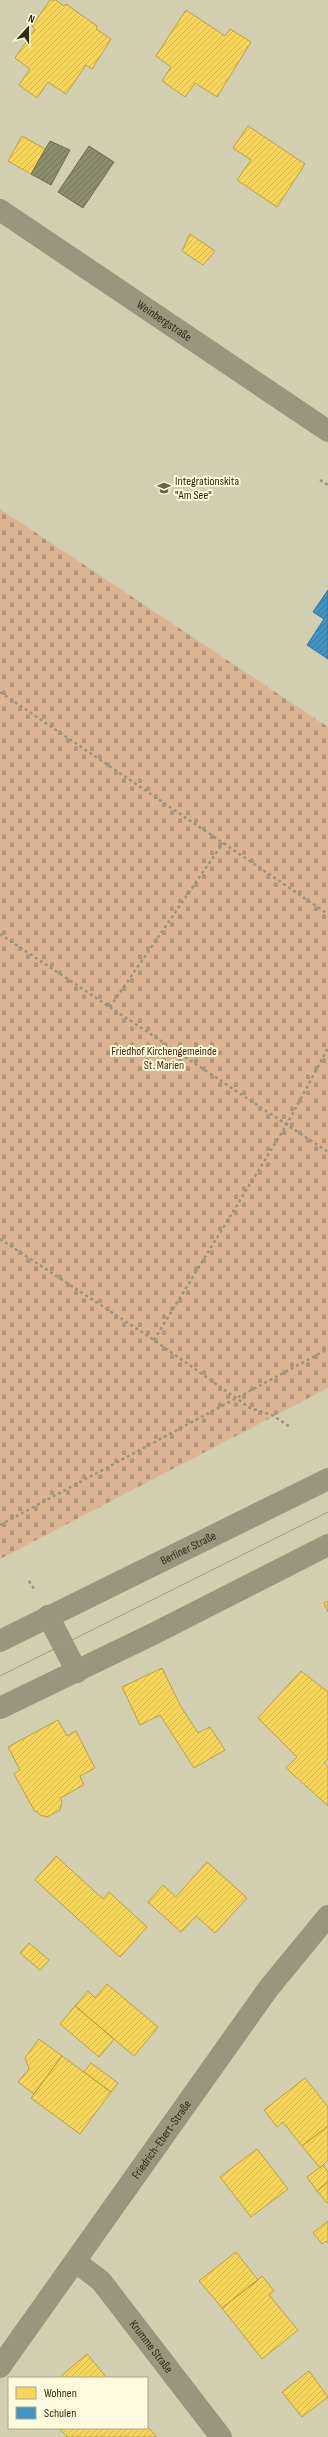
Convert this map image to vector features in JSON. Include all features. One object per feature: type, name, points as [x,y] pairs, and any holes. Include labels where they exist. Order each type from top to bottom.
[{"type":"street","name":"Weinbergstraße","points":[[0,210],[328,431]]},
{"type":"street","name":"Berliner Straße","points":[[0,1641],[328,1479]]},
{"type":"street","points":[[0,1708],[77,1672],[328,1545]]},
{"type":"street","points":[[48,1616],[77,1672]]},
{"type":"street","name":"Friedrich-Ebert-Straße","points":[[0,2367],[76,2262],[268,1989],[328,1916]]},
{"type":"street","name":"Krumme Straße","points":[[76,2262],[101,2282],[221,2437]]},
{"type":"path","points":[[320,480],[328,485]]},
{"type":"path","points":[[0,692],[328,914]]},
{"type":"path","points":[[110,1007],[223,843]]},
{"type":"path","points":[[0,934],[328,1152]]},
{"type":"path","points":[[154,1340],[287,1124],[328,1048]]},
{"type":"path","points":[[0,1239],[154,1340],[250,1408],[272,1414],[290,1426]]},
{"type":"path","points":[[0,1525],[328,1349]]},
{"type":"green space","name":"Friedhof Kirchengemeinde St. Marien","points":[[0,509],[328,727],[328,1388],[0,1559]]},
{"type":"building: Wohnen","points":[[50,0],[56,0],[64,6],[66,4],[97,26],[96,29],[111,39],[92,69],[86,65],[66,94],[48,82],[37,98],[19,85],[30,69],[15,58],[35,29],[32,26]]},
{"type":"building: Wohnen","points":[[186,10],[225,36],[230,29],[251,42],[217,97],[195,83],[185,97],[162,81],[171,67],[156,56]]},
{"type":"building: Wohnen","points":[[248,126],[305,164],[277,207],[237,180],[251,160],[233,148]]},
{"type":"building: Wohnen","points":[[22,136],[45,149],[31,174],[8,161]]},
{"type":"building: Wohnen","points":[[190,234],[215,251],[203,265],[182,251]]},
{"type":"building: Wohnen","points":[[328,1601],[328,1612],[324,1603]]},
{"type":"building: Wohnen","points":[[162,1668],[180,1705],[198,1733],[210,1727],[225,1750],[194,1768],[160,1715],[140,1725],[122,1687]]},
{"type":"building: Wohnen","points":[[301,1671],[328,1692],[328,1759],[324,1763],[328,1767],[328,1806],[286,1768],[297,1757],[258,1718]]},
{"type":"building: Wohnen","points":[[58,1720],[67,1736],[76,1731],[95,1768],[80,1776],[84,1785],[60,1798],[62,1802],[60,1810],[47,1817],[40,1815],[37,1811],[35,1812],[14,1774],[20,1770],[8,1747]]},
{"type":"building: Wohnen","points":[[56,1856],[103,1899],[109,1892],[147,1927],[120,1957],[35,1880]]},
{"type":"building: Wohnen","points":[[207,1862],[247,1898],[215,1933],[196,1916],[181,1932],[148,1902],[163,1885],[176,1897]]},
{"type":"building: Wohnen","points":[[29,1943],[49,1960],[40,1970],[20,1953]]},
{"type":"building: Wohnen","points":[[107,1984],[158,2027],[134,2056],[75,2006],[88,1991],[95,1998]]},
{"type":"building: Wohnen","points":[[75,2006],[114,2039],[99,2057],[60,2024]]},
{"type":"building: Wohnen","points":[[39,2039],[62,2056],[34,2094],[18,2082],[29,2069],[25,2058]]},
{"type":"building: Wohnen","points":[[62,2056],[111,2092],[80,2134],[31,2098]]},
{"type":"building: Wohnen","points":[[91,2063],[118,2083],[111,2092],[84,2072]]},
{"type":"building: Wohnen","points":[[305,2078],[328,2107],[328,2126],[302,2146],[283,2122],[277,2127],[264,2110]]},
{"type":"building: Wohnen","points":[[328,2126],[328,2160],[320,2168],[302,2146]]},
{"type":"building: Wohnen","points":[[257,2149],[288,2189],[251,2217],[220,2177]]},
{"type":"building: Wohnen","points":[[323,2165],[328,2172],[328,2182],[317,2191],[307,2177]]},
{"type":"building: Wohnen","points":[[328,2182],[328,2202],[327,2203],[317,2191]]},
{"type":"building: Wohnen","points":[[328,2221],[328,2243],[326,2241],[322,2244],[313,2233]]},
{"type":"building: Wohnen","points":[[236,2252],[258,2280],[222,2308],[199,2281]]},
{"type":"building: Wohnen","points":[[262,2276],[274,2291],[269,2295],[298,2330],[262,2359],[222,2308]]},
{"type":"building: Wohnen","points":[[87,2354],[106,2377],[60,2377]]},
{"type":"building: Wohnen","points":[[309,2371],[328,2397],[302,2417],[282,2392]]},
{"type":"building: Wohnen","points":[[148,2427],[157,2437],[67,2437],[60,2429],[148,2429]]},
{"type":"building: Schulen","points":[[328,590],[328,659],[307,645],[324,619],[313,612]]},
{"type":"building: Industrie","points":[[50,141],[70,150],[51,185],[31,174]]},
{"type":"building: Industrie","points":[[89,146],[114,162],[83,208],[58,192]]},
{"type":"tram line","points":[[0,1676],[328,1512]]},
{"type":"place","name":"Integrationskita \"Am See\"","points":[[164,488]]}]
